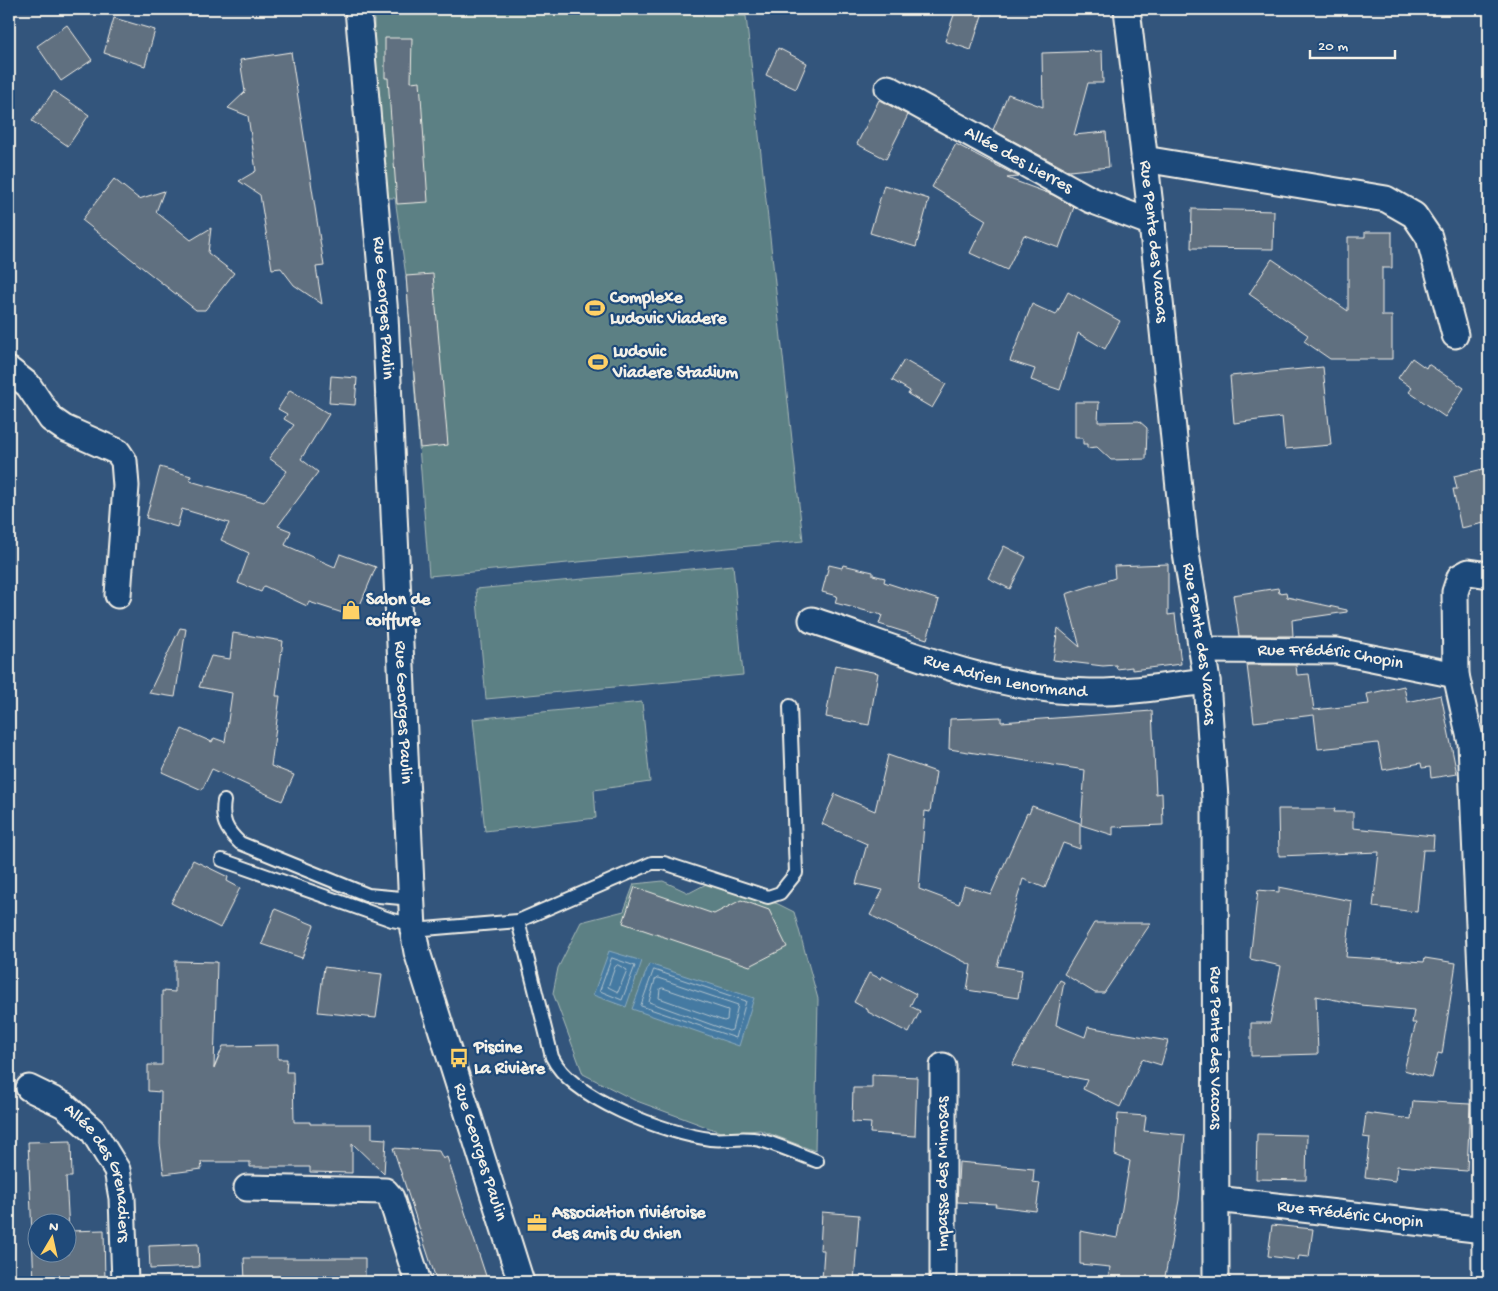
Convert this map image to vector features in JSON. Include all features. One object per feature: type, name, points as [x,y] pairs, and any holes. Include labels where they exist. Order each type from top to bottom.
[{"type":"street","name":"Rue Georges Paulin","points":[[358,9],[385,314],[413,927],[417,952],[520,1282]]},
{"type":"street","name":"Rue Pente des Vacoas","points":[[1127,9],[1152,223],[1184,547],[1207,682],[1215,798],[1216,1282]]},
{"type":"street","name":"Allée des Lierres","points":[[888,88],[1091,200],[1152,223]]},
{"type":"street","points":[[1144,159],[1386,199],[1414,215],[1429,238],[1455,335]]},
{"type":"street","points":[[9,370],[28,385],[51,419],[64,428],[118,452],[124,461],[126,486],[118,595]]},
{"type":"street","points":[[1485,1282],[1487,1230],[1480,748],[1456,675],[1455,584],[1460,577],[1469,572],[1489,575]]},
{"type":"street","name":"Rue Adrien Lenormand","points":[[812,620],[975,674],[1034,686],[1091,692],[1207,682]]},
{"type":"street","name":"Rue Frédéric Chopin","points":[[1203,650],[1337,651],[1456,675]]},
{"type":"street","name":"Impasse des Mimosas","points":[[943,1066],[943,1282]]},
{"type":"street","name":"Allée des Grenadiers","points":[[29,1088],[64,1105],[93,1131],[117,1170],[122,1198],[125,1282]]},
{"type":"street","points":[[248,1188],[385,1191],[391,1198],[418,1282]]},
{"type":"street","name":"Rue Frédéric Chopin","points":[[1216,1199],[1487,1230]]},
{"type":"lane","points":[[222,860],[413,927],[518,921],[652,863],[664,863],[768,897],[780,893],[796,872],[790,706]]},
{"type":"lane","points":[[224,800],[222,813],[224,823],[230,834],[240,843],[368,895],[412,899]]},
{"type":"lane","points":[[518,921],[552,1057],[557,1068],[568,1077],[598,1100],[625,1114],[666,1128],[710,1139],[758,1139],[817,1161]]},
{"type":"green space","name":"Complexe Ludovic Viadere","points":[[374,9],[491,9],[746,16],[803,541],[429,576],[406,276],[395,198],[385,198],[374,60]]},
{"type":"green space","points":[[733,565],[743,675],[486,699],[476,589]]},
{"type":"green space","points":[[642,702],[650,782],[594,790],[596,818],[485,831],[473,719]]},
{"type":"green space","points":[[663,881],[689,893],[710,882],[778,904],[794,912],[818,999],[815,1151],[760,1130],[723,1133],[634,1100],[583,1074],[553,993],[558,968],[581,922],[624,911],[634,884]]},
{"type":"water","points":[[609,951],[642,961],[626,1007],[593,995]]},
{"type":"water","points":[[649,964],[754,998],[739,1046],[632,1009]]},
{"type":"building","points":[[956,9],[984,9],[971,50],[945,41]]},
{"type":"building","points":[[114,18],[155,30],[145,66],[104,53]]},
{"type":"building","points":[[67,25],[92,60],[61,81],[37,46]]},
{"type":"building","points":[[385,38],[412,38],[411,82],[420,81],[428,202],[397,204],[388,78],[385,78]]},
{"type":"building","points":[[778,48],[807,63],[796,89],[766,75]]},
{"type":"building","points":[[1102,51],[1103,83],[1088,83],[1074,135],[1106,132],[1109,167],[1069,171],[993,130],[1008,94],[1043,107],[1042,53]]},
{"type":"building","points":[[291,52],[324,266],[316,267],[322,304],[294,285],[281,268],[272,269],[260,195],[239,181],[256,171],[248,116],[228,108],[245,92],[240,60]]},
{"type":"building","points":[[54,91],[89,115],[68,146],[32,121]]},
{"type":"building","points":[[879,100],[908,115],[886,159],[857,144]]},
{"type":"building","points":[[956,144],[1019,177],[1007,178],[1053,195],[1074,207],[1059,248],[1024,235],[1007,270],[970,253],[986,220],[932,187]]},
{"type":"building","points":[[114,179],[139,199],[164,191],[156,212],[191,240],[211,228],[208,253],[234,273],[205,310],[196,310],[82,220]]},
{"type":"building","points":[[884,185],[929,199],[916,247],[870,233]]},
{"type":"building","points":[[1192,209],[1274,211],[1273,249],[1191,248]]},
{"type":"building","points":[[1365,232],[1392,232],[1392,268],[1382,268],[1382,316],[1392,316],[1392,359],[1330,359],[1304,341],[1308,335],[1249,294],[1272,259],[1348,311],[1348,237],[1365,237]]},
{"type":"building","points":[[433,274],[448,445],[420,448],[406,276]]},
{"type":"building","points":[[1068,292],[1120,321],[1105,349],[1078,333],[1060,390],[1031,380],[1035,369],[1010,361],[1032,304],[1056,315]]},
{"type":"building","points":[[1412,358],[1426,368],[1428,364],[1464,388],[1445,417],[1409,392],[1412,388],[1398,378]]},
{"type":"building","points":[[904,360],[946,384],[932,408],[908,394],[910,391],[892,380]]},
{"type":"building","points":[[1323,367],[1331,445],[1285,449],[1282,417],[1234,423],[1230,376]]},
{"type":"building","points":[[331,376],[357,378],[355,405],[329,403]]},
{"type":"building","points":[[290,390],[329,414],[301,459],[318,472],[278,526],[291,531],[285,545],[335,567],[340,554],[376,567],[355,617],[309,602],[307,606],[264,586],[261,592],[238,583],[249,553],[221,540],[229,523],[182,509],[177,527],[146,518],[160,467],[191,476],[190,481],[264,502],[287,471],[269,458],[294,425],[284,419],[287,414],[278,409]]},
{"type":"building","points":[[1075,402],[1099,402],[1098,422],[1139,421],[1147,428],[1146,459],[1111,460],[1097,447],[1087,448],[1087,444],[1083,444],[1083,438],[1075,438]]},
{"type":"building","points":[[1483,469],[1489,498],[1489,522],[1461,528],[1453,489],[1457,489],[1454,476]]},
{"type":"building","points":[[1004,546],[1026,557],[1010,589],[988,578]]},
{"type":"building","points":[[1168,564],[1168,615],[1175,614],[1181,664],[1132,670],[1132,667],[1117,669],[1116,665],[1103,666],[1053,660],[1058,628],[1080,647],[1066,594],[1115,578],[1114,566]]},
{"type":"building","points":[[829,565],[842,568],[843,565],[873,572],[873,575],[885,578],[884,582],[939,600],[927,639],[879,624],[882,615],[835,603],[837,596],[822,592]]},
{"type":"building","points":[[1278,588],[1279,593],[1286,592],[1287,597],[1347,610],[1347,612],[1292,620],[1293,636],[1239,636],[1233,595]]},
{"type":"building","points":[[180,628],[186,629],[175,697],[149,693]]},
{"type":"building","points":[[233,633],[283,641],[276,696],[280,696],[271,766],[294,775],[282,801],[212,769],[202,790],[162,772],[182,729],[212,742],[214,738],[225,742],[232,693],[199,687],[211,656],[230,659]]},
{"type":"building","points":[[835,665],[878,673],[869,725],[826,717]]},
{"type":"building","points":[[1247,665],[1296,665],[1297,675],[1309,674],[1314,710],[1369,704],[1367,694],[1404,686],[1407,702],[1441,695],[1457,774],[1431,778],[1430,767],[1422,768],[1421,763],[1383,770],[1378,743],[1318,749],[1314,715],[1254,722]]},
{"type":"building","points":[[1152,711],[1156,794],[1162,793],[1163,825],[1113,827],[1113,835],[1081,825],[1085,770],[949,749],[950,719],[1001,717],[1001,722]]},
{"type":"building","points":[[888,755],[936,772],[930,812],[925,811],[919,889],[959,904],[964,886],[991,894],[1027,813],[1029,814],[1032,806],[1080,823],[1080,849],[1063,843],[1045,888],[1023,879],[997,966],[1022,970],[1018,998],[967,990],[971,965],[870,915],[883,890],[856,884],[867,844],[822,824],[835,794],[875,811]]},
{"type":"building","points":[[1278,809],[1335,809],[1334,812],[1353,812],[1353,828],[1434,836],[1433,850],[1423,850],[1417,912],[1373,907],[1379,852],[1279,856]]},
{"type":"building","points":[[193,860],[228,877],[227,881],[240,888],[220,928],[171,903]]},
{"type":"building","points":[[635,887],[714,914],[741,900],[769,910],[787,947],[750,966],[623,923]]},
{"type":"building","points":[[1279,887],[1352,901],[1346,957],[1424,962],[1425,958],[1456,963],[1442,1054],[1438,1053],[1432,1078],[1404,1070],[1416,1023],[1412,1023],[1414,1010],[1361,1005],[1316,996],[1318,1054],[1251,1056],[1251,1023],[1270,1023],[1281,966],[1250,959],[1258,890],[1279,892]]},
{"type":"building","points":[[275,909],[314,925],[302,958],[262,944]]},
{"type":"building","points":[[1094,923],[1151,923],[1104,993],[1095,993],[1064,974]]},
{"type":"building","points":[[175,961],[217,962],[214,1068],[223,1046],[278,1045],[278,1059],[287,1059],[286,1072],[293,1072],[294,1122],[310,1122],[310,1124],[372,1124],[372,1138],[386,1139],[384,1174],[352,1143],[352,1173],[310,1172],[310,1167],[250,1167],[250,1162],[201,1162],[202,1169],[164,1174],[160,1144],[161,1092],[148,1091],[148,1065],[162,1065],[162,991],[175,992]]},
{"type":"building","points":[[324,967],[382,974],[376,1018],[318,1012]]},
{"type":"building","points":[[869,973],[881,979],[882,976],[916,994],[910,1006],[920,1011],[909,1033],[868,1012],[868,1010],[854,1002]]},
{"type":"building","points":[[1060,980],[1064,982],[1056,1025],[1085,1037],[1088,1027],[1168,1041],[1161,1065],[1142,1059],[1120,1107],[1083,1089],[1087,1080],[1012,1065]]},
{"type":"building","points":[[872,1075],[917,1077],[915,1136],[870,1133],[871,1123],[852,1122],[853,1088],[872,1088]]},
{"type":"building","points":[[1413,1101],[1470,1104],[1467,1171],[1397,1166],[1395,1181],[1365,1177],[1370,1138],[1363,1137],[1366,1113],[1411,1119]]},
{"type":"building","points":[[1118,1114],[1146,1116],[1144,1131],[1185,1135],[1179,1200],[1164,1282],[1108,1282],[1110,1267],[1080,1264],[1080,1231],[1117,1238],[1130,1161],[1115,1155]]},
{"type":"building","points":[[1257,1134],[1307,1135],[1306,1180],[1256,1179]]},
{"type":"building","points":[[71,1141],[72,1177],[66,1177],[68,1214],[31,1214],[28,1142]]},
{"type":"building","points":[[393,1148],[439,1151],[443,1159],[447,1157],[488,1282],[437,1282]]},
{"type":"building","points":[[959,1162],[1034,1169],[1033,1182],[1040,1183],[1036,1211],[995,1206],[996,1204],[957,1202]]},
{"type":"building","points":[[822,1212],[859,1215],[854,1282],[822,1280],[824,1250],[820,1250]]},
{"type":"building","points":[[1272,1225],[1313,1229],[1309,1257],[1299,1256],[1298,1260],[1268,1256]]},
{"type":"building","points":[[104,1230],[105,1282],[34,1282],[33,1264],[78,1264],[78,1231]]},
{"type":"building","points":[[198,1244],[199,1267],[150,1269],[149,1246]]},
{"type":"building","points":[[244,1258],[365,1258],[365,1282],[245,1282]]},
{"type":"place","name":"Complexe Ludovic Viadere","points":[[595,308]]},
{"type":"place","name":"Ludovic Viadere Stadium","points":[[598,362]]},
{"type":"place","name":"Salon de coiffure","points":[[351,610]]},
{"type":"place","name":"Piscine La Rivière","points":[[459,1058]]},
{"type":"place","name":"Association riviéroise des amis du chien","points":[[537,1223]]}]
